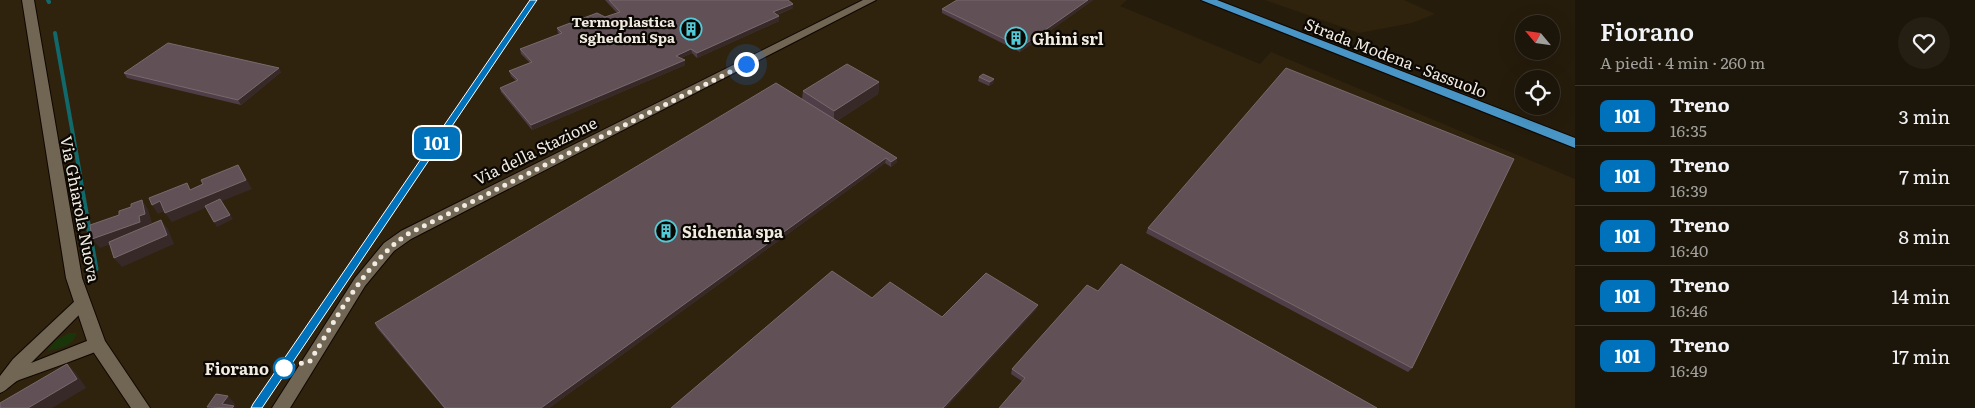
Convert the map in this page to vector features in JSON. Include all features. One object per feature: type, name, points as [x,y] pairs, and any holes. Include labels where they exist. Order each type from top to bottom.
[{"type":"highway","name":"Strada Modena - Sassuolo","points":[[1206,0],[1575,143]]},
{"type":"highway","name":"Strada Modena - Sassuolo","points":[[1229,0],[1575,133]]},
{"type":"street","name":"Via Ghiarola Nuova","points":[[28,0],[72,265],[82,303],[97,344],[141,408]]},
{"type":"street","name":"Via della Stazione","points":[[280,408],[360,282],[389,247],[406,235],[871,0]]},
{"type":"street","points":[[0,386],[13,374],[18,364],[82,303]]},
{"type":"street","points":[[13,374],[26,372],[97,344]]},
{"type":"shaded area","points":[[0,0],[1127,0],[1120,6],[1260,64],[1271,52],[1575,179],[1575,408],[0,408]]},
{"type":"shaded area","points":[[1265,0],[1404,0],[1435,14],[1412,23],[1359,33]]},
{"type":"green space","points":[[69,333],[77,333],[69,344],[47,351],[56,340]]},
{"type":"building","points":[[609,0],[788,0],[793,4],[773,12],[779,16],[697,53],[691,49],[676,56],[685,60],[531,125],[500,88],[518,80],[509,71],[532,62],[520,49],[562,33],[557,28],[597,13],[605,17],[620,12]]},
{"type":"building","name":"Ghini srl","points":[[957,0],[1088,0],[1021,47],[942,9]]},
{"type":"building","points":[[168,43],[279,68],[238,100],[124,73]]},
{"type":"building","points":[[847,64],[879,82],[834,111],[803,91]]},
{"type":"building","points":[[1286,68],[1514,159],[1412,368],[1148,228]]},
{"type":"building","points":[[983,74],[994,79],[990,82],[979,77]]},
{"type":"building","name":"Sichenia spa","points":[[776,83],[897,158],[891,162],[886,158],[541,408],[445,408],[375,323]]},
{"type":"building","points":[[238,165],[246,180],[165,213],[160,201],[152,205],[149,198],[187,183],[190,190],[203,184],[201,180]]},
{"type":"building","points":[[220,199],[230,215],[214,222],[205,206]]},
{"type":"building","points":[[142,200],[145,214],[139,216],[140,222],[92,239],[90,225],[119,215],[119,211],[131,207],[131,204]]},
{"type":"building","points":[[161,220],[167,235],[114,258],[109,242]]},
{"type":"building","points":[[1121,264],[1377,408],[999,408],[1025,378],[1012,369],[1087,285],[1098,291]]},
{"type":"building","points":[[832,271],[872,298],[890,282],[942,317],[986,273],[1038,305],[943,408],[671,408]]},
{"type":"building","points":[[67,364],[77,379],[28,408],[0,408],[0,403]]},
{"type":"building","points":[[216,394],[228,396],[222,404],[234,406],[232,408],[207,407]]},
{"type":"waterway","points":[[55,33],[81,180]]},
{"type":"waterway","points":[[80,179],[96,269]]},
{"type":"railway","points":[[412,180],[534,0]]},
{"type":"railway","points":[[257,408],[413,179]]},
{"type":"train","name":"101","points":[[257,408],[534,0]]},
{"type":"place","name":"Termoplastica Sghedoni Spa","points":[[691,29]]},
{"type":"place","name":"Ghini srl","points":[[1016,38]]},
{"type":"place","name":"Sichenia spa","points":[[666,231]]},
{"type":"place","name":"Fiorano","points":[[284,368]]},
{"type":"route","points":[[284,368],[310,361],[360,282],[376,261],[389,247],[406,235],[432,220],[746,64]]}]
